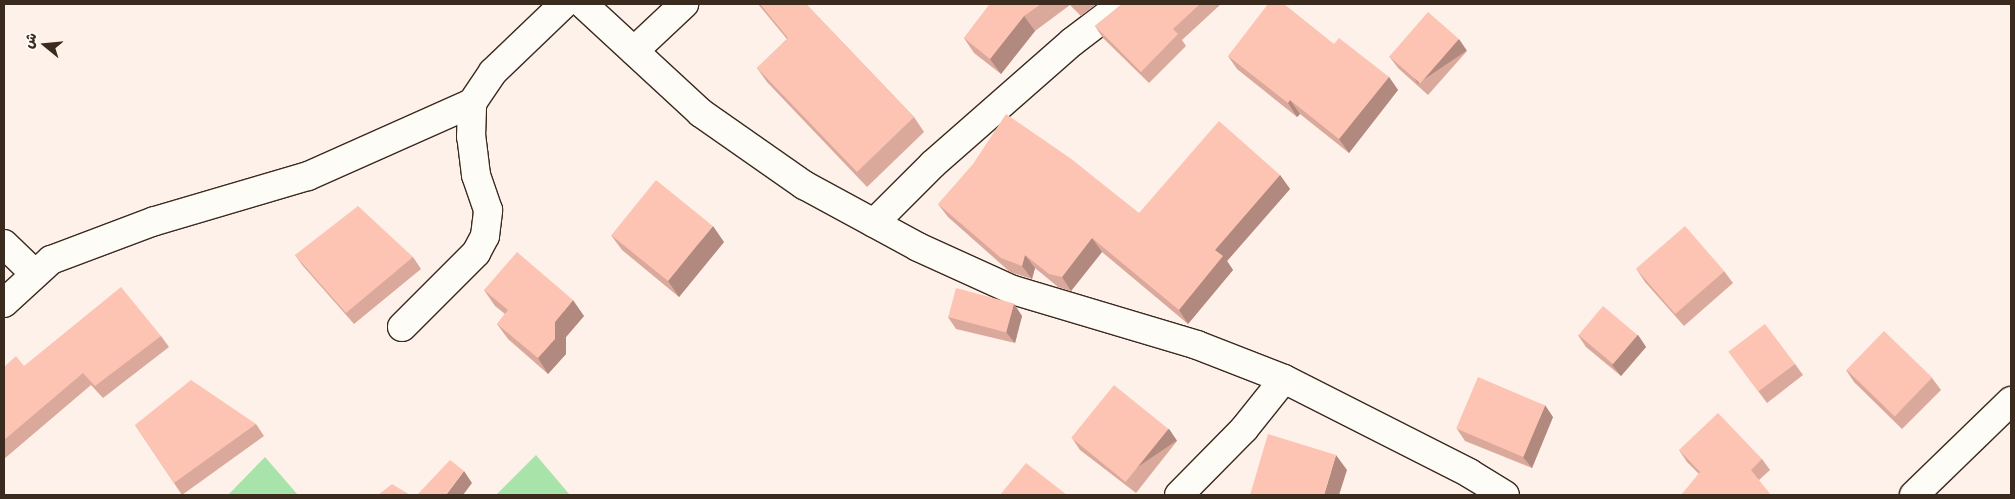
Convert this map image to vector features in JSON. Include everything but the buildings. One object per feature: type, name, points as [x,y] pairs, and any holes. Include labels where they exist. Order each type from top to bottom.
[{"type":"street","points":[[4,303],[50,260],[154,221],[308,176],[472,103],[494,72],[564,4]]},
{"type":"street","points":[[583,4],[701,113],[804,186],[918,247],[1013,290],[1197,345],[1284,379],[1469,473],[1506,495]]},
{"type":"street","points":[[634,51],[684,4]]},
{"type":"street","points":[[874,223],[933,164],[1072,42],[1122,4]]},
{"type":"street","points":[[402,327],[476,253],[485,236],[488,210],[476,175],[471,137],[472,103]]},
{"type":"street","points":[[4,244],[35,274]]},
{"type":"street","points":[[1179,495],[1244,429],[1284,379]]},
{"type":"street","points":[[1914,495],[2011,401]]},
{"type":"green space","points":[[536,455],[570,495],[496,495]]},
{"type":"green space","points":[[265,457],[298,495],[228,495]]}]
